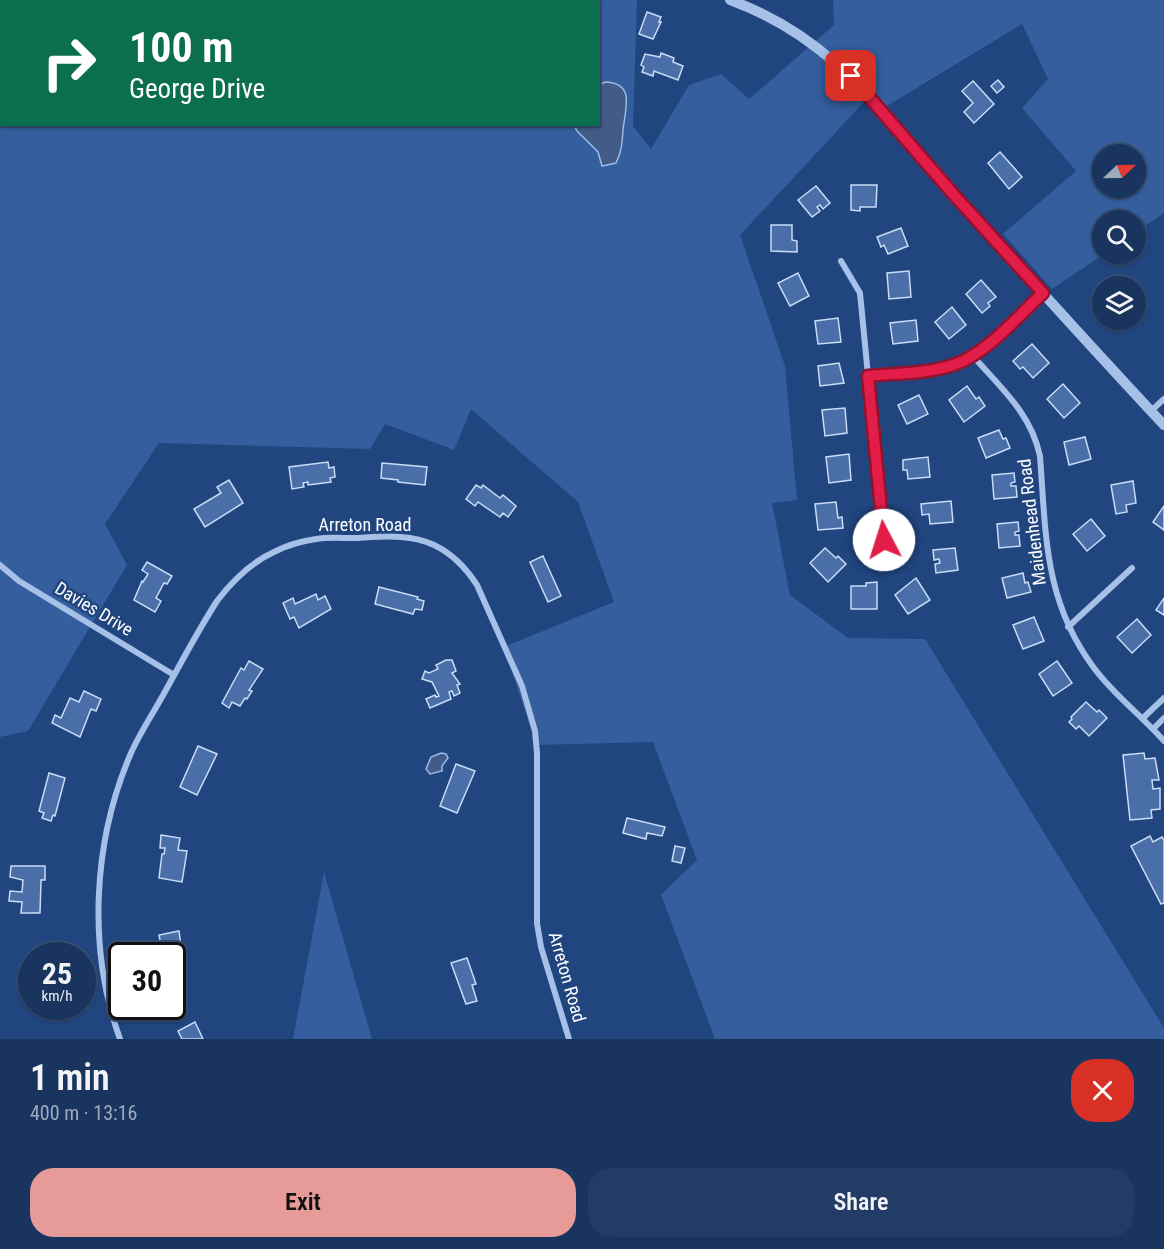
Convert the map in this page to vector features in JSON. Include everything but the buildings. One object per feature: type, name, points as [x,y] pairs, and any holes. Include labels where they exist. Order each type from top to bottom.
[{"type":"street","points":[[730,0],[763,13],[797,33],[822,50],[851,76],[954,195],[1164,425]]},
{"type":"street","points":[[841,261],[860,293],[884,540]]},
{"type":"street","points":[[868,376],[941,368],[972,356],[1043,293]]},
{"type":"street","name":"Maidenhead Road","points":[[972,356],[1024,414],[1037,441],[1047,555],[1058,601],[1068,627],[1096,670],[1164,741]]},
{"type":"street","points":[[1151,411],[1164,399]]},
{"type":"street","name":"Arreton Road","points":[[120,1039],[108,998],[99,935],[99,891],[104,845],[119,784],[132,751],[174,675],[213,607],[229,585],[246,569],[277,550],[316,538],[400,536],[432,544],[458,560],[469,572],[477,585],[529,706],[537,753],[537,923],[541,946],[569,1039]]},
{"type":"street","name":"Davies Drive","points":[[0,565],[19,581],[174,675]]},
{"type":"street","points":[[1068,627],[1132,567]]},
{"type":"street","points":[[1143,718],[1164,698]]},
{"type":"street","points":[[1153,729],[1164,718]]},
{"type":"shaded area","points":[[600,0],[637,0],[633,126],[651,149],[689,85],[721,74],[749,99],[834,25],[833,0],[1164,0],[1164,213],[1146,225],[1146,210],[1092,210],[1092,262],[1052,289],[1003,234],[1076,171],[1022,108],[1048,79],[1022,24],[877,112],[865,101],[740,235],[785,366],[797,500],[772,503],[790,595],[848,638],[925,639],[1164,1028],[1164,1039],[715,1039],[661,895],[697,860],[653,742],[536,745],[504,647],[614,602],[578,502],[471,409],[454,450],[385,424],[370,449],[159,443],[105,524],[127,565],[28,731],[0,737],[0,126],[600,126]]},
{"type":"shaded area","points":[[605,82],[615,83],[625,92],[626,98],[618,159],[616,163],[602,166],[598,152],[574,126],[600,126],[600,84]]},
{"type":"shaded area","points":[[441,753],[446,754],[448,758],[442,766],[442,771],[430,774],[426,769],[431,757]]},
{"type":"shaded area","points":[[324,872],[372,1039],[293,1039]]},
{"type":"route","points":[[851,76],[1043,293],[986,346],[972,356],[941,368],[868,376],[884,540]]}]
